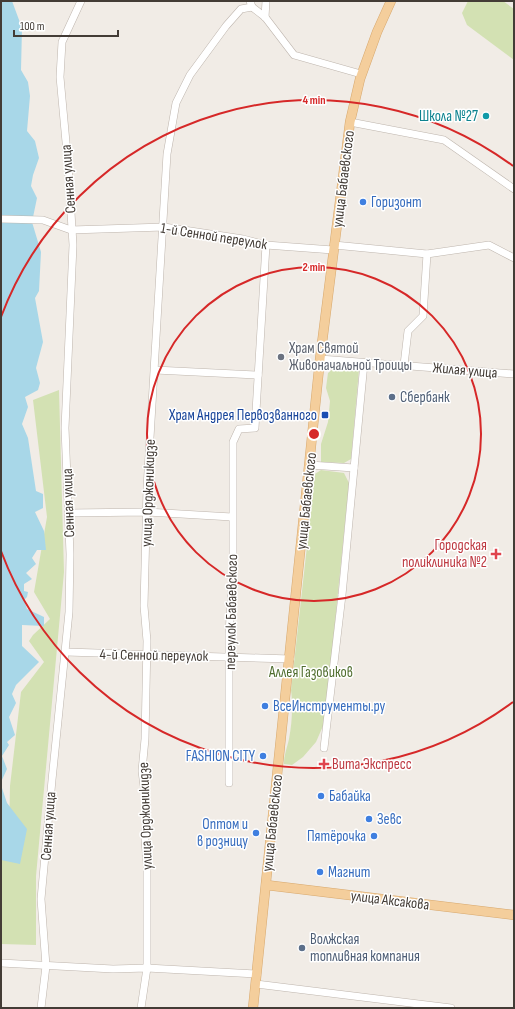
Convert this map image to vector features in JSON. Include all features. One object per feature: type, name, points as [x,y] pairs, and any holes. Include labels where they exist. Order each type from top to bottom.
[{"type":"main road","name":"улица Бабаевского","points":[[253,1008],[320,360],[350,122],[361,74],[391,1]]},
{"type":"main road","name":"улица Аксакова","points":[[266,885],[514,915]]},
{"type":"street","name":"Сенная улица","points":[[41,1008],[46,966],[41,899],[69,612],[69,513],[65,428],[73,245],[69,171],[60,77],[62,42],[81,1]]},
{"type":"street","points":[[265,17],[266,1]]},
{"type":"street","points":[[251,4],[265,17],[294,55],[361,74]]},
{"type":"street","name":"улица Орджоникидзе","points":[[141,1008],[147,968],[147,864],[145,840],[147,810],[142,771],[145,739],[146,656],[144,606],[150,432],[168,154],[176,103],[190,75],[208,48],[241,9],[251,4]]},
{"type":"street","points":[[350,122],[444,140],[514,189]]},
{"type":"street","name":"1-й Сенной переулок","points":[[1,219],[43,220],[71,230],[164,227],[243,239],[266,245],[427,254],[489,245],[514,258]]},
{"type":"street","points":[[155,370],[258,375],[266,245]]},
{"type":"street","points":[[404,365],[408,331],[423,316],[427,254]]},
{"type":"street","name":"Жилая улица","points":[[320,360],[514,374]]},
{"type":"street","points":[[324,748],[364,363]]},
{"type":"street","name":"переулок Бабаевского","points":[[229,783],[229,656],[233,571],[233,442],[239,429],[255,428],[258,375]]},
{"type":"street","points":[[310,465],[354,468]]},
{"type":"street","points":[[69,513],[147,512],[232,517]]},
{"type":"street","name":"4-й Сенной переулок","points":[[66,652],[146,656],[229,656],[290,659]]},
{"type":"street","points":[[1,963],[113,969],[147,968],[256,979],[451,1008]]},
{"type":"green space","points":[[468,1],[503,1],[514,9],[514,60],[467,25],[462,13]]},
{"type":"green space","points":[[348,367],[359,370],[351,459],[344,463],[321,462],[321,444],[328,422],[330,401],[326,388],[328,373],[333,369]]},
{"type":"green space","points":[[59,390],[64,572],[36,876],[36,945],[1,944],[1,841],[9,835],[10,786],[21,692],[44,662],[29,641],[33,635],[50,619],[34,592],[47,517],[33,400]]},
{"type":"green space","name":"Аллея Газовиков","points":[[321,470],[344,473],[349,483],[330,672],[323,726],[316,742],[303,757],[292,765],[284,764],[290,733],[292,702],[291,690],[315,474]]},
{"type":"water","points":[[1,1],[12,1],[22,28],[21,70],[28,82],[30,96],[27,131],[35,141],[39,158],[31,186],[37,198],[32,222],[41,252],[39,291],[35,298],[43,342],[36,368],[40,383],[38,390],[25,397],[28,407],[22,424],[28,438],[36,491],[43,494],[43,508],[35,512],[44,531],[46,550],[37,550],[32,558],[36,564],[26,573],[32,579],[24,584],[24,591],[28,592],[27,597],[24,600],[27,609],[44,617],[44,626],[22,625],[22,646],[39,662],[16,685],[12,694],[16,703],[9,717],[15,735],[7,742],[9,745],[2,756],[7,769],[1,782]]},
{"type":"water","points":[[1,785],[7,803],[27,829],[20,864],[1,860]]},
{"type":"place","name":"Школа №27","points":[[486,116]]},
{"type":"place","name":"Горизонт","points":[[363,202]]},
{"type":"place","name":"Храм Святой Живоначальной Троицы","points":[[281,357]]},
{"type":"place","name":"Сбербанк","points":[[392,397]]},
{"type":"place","name":"Храм Андрея Первозванного","points":[[325,415]]},
{"type":"place","name":"Городская поликлиника №2","points":[[496,554]]},
{"type":"place","name":"ВсеИнструменты.ру","points":[[265,706]]},
{"type":"place","name":"FASHION CITY","points":[[263,756]]},
{"type":"place","name":"Вита Экспресс","points":[[324,764]]},
{"type":"place","name":"Бабайка","points":[[321,796]]},
{"type":"place","name":"Зевс","points":[[369,819]]},
{"type":"place","name":"Оптом и в розницу","points":[[256,833]]},
{"type":"place","name":"Пятёрочка","points":[[374,836]]},
{"type":"place","name":"Магнит","points":[[320,872]]},
{"type":"place","name":"Волжская топливная компания","points":[[302,948]]}]
